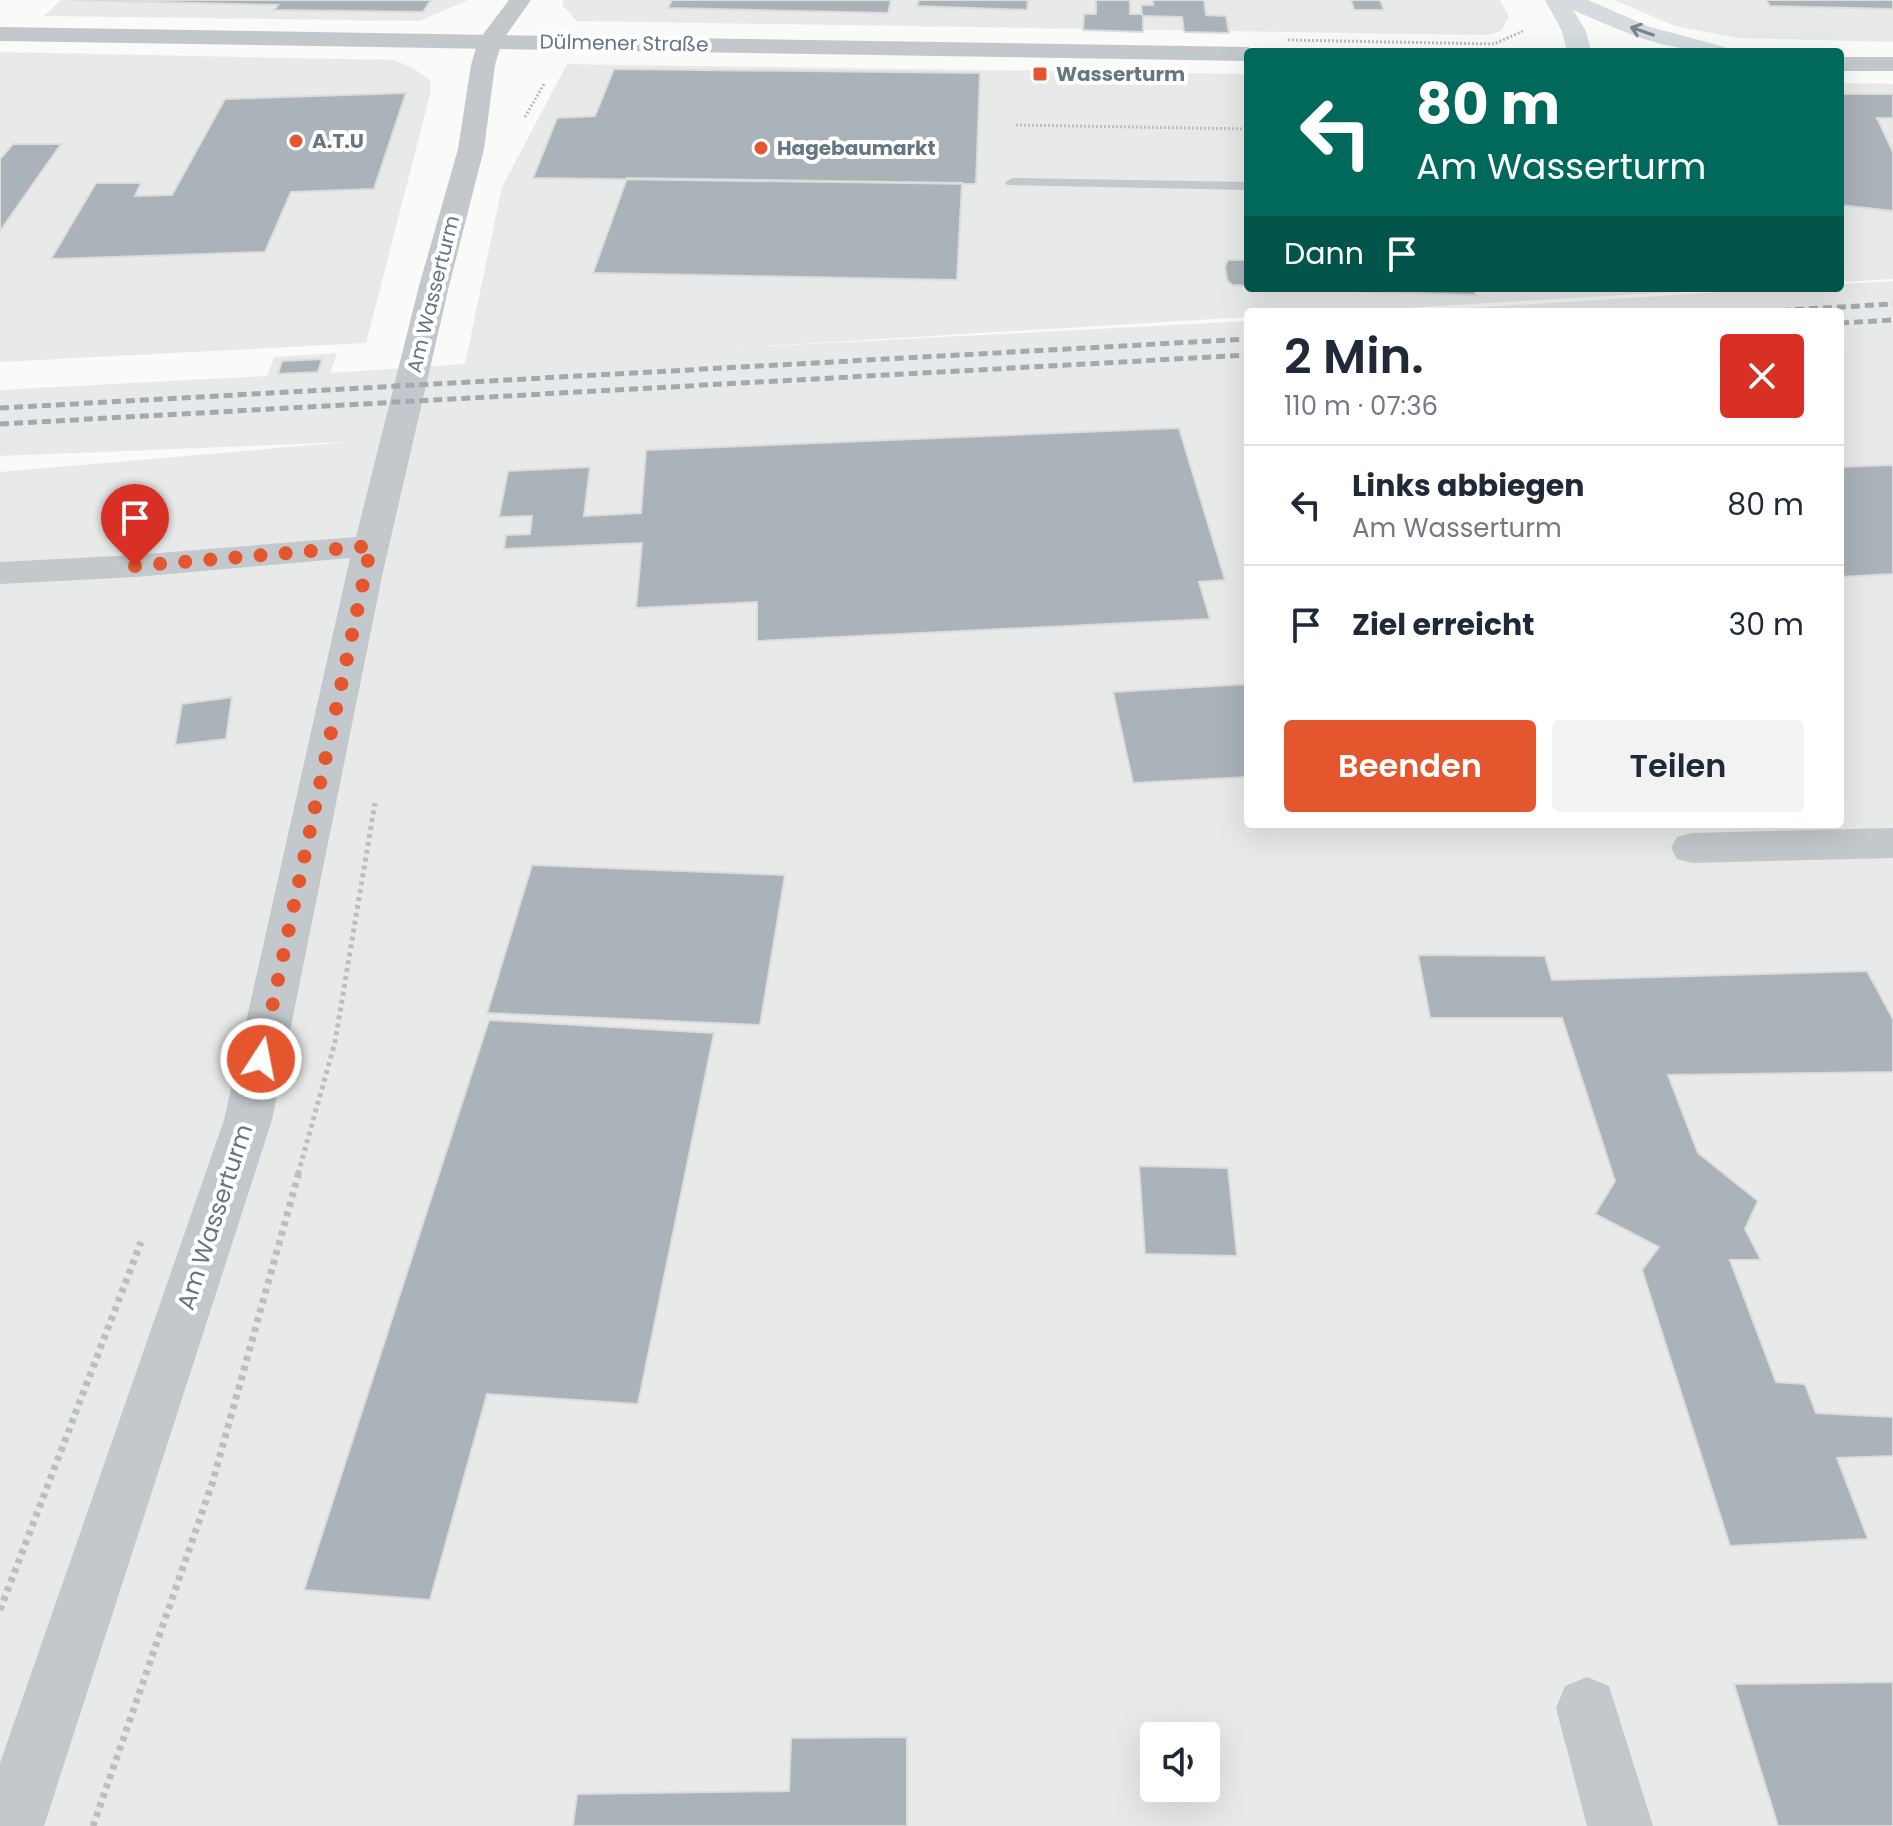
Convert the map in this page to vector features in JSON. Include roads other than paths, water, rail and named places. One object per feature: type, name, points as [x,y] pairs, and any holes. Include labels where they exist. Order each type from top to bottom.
[{"type":"main road","points":[[1556,0],[1574,31],[1578,48]]},
{"type":"main road","points":[[1569,0],[1642,32],[1702,48]]},
{"type":"street","points":[[490,41],[520,0]]},
{"type":"street","name":"Dülmener Straße","points":[[0,34],[1244,54]]},
{"type":"street","name":"Am Wasserturm","points":[[11,1826],[248,1120],[371,546],[434,286],[471,149],[483,65],[490,41]]},
{"type":"street","points":[[1844,64],[1893,64]]},
{"type":"street","points":[[0,573],[135,566],[371,546]]},
{"type":"street","points":[[1692,848],[1893,843]]},
{"type":"street","points":[[1587,1708],[1620,1826]]},
{"type":"lane","points":[[1012,182],[1244,186]]},
{"type":"railway","points":[[1823,308],[1893,304]]},
{"type":"railway","points":[[1844,323],[1893,320]]},
{"type":"railway","points":[[0,408],[1244,339]]},
{"type":"railway","points":[[0,424],[1244,355]]},
{"type":"place","name":"Wasserturm","points":[[1040,74]]},
{"type":"place","name":"A.T.U","points":[[296,141]]},
{"type":"place","name":"Hagebaumarkt","points":[[761,148]]}]
